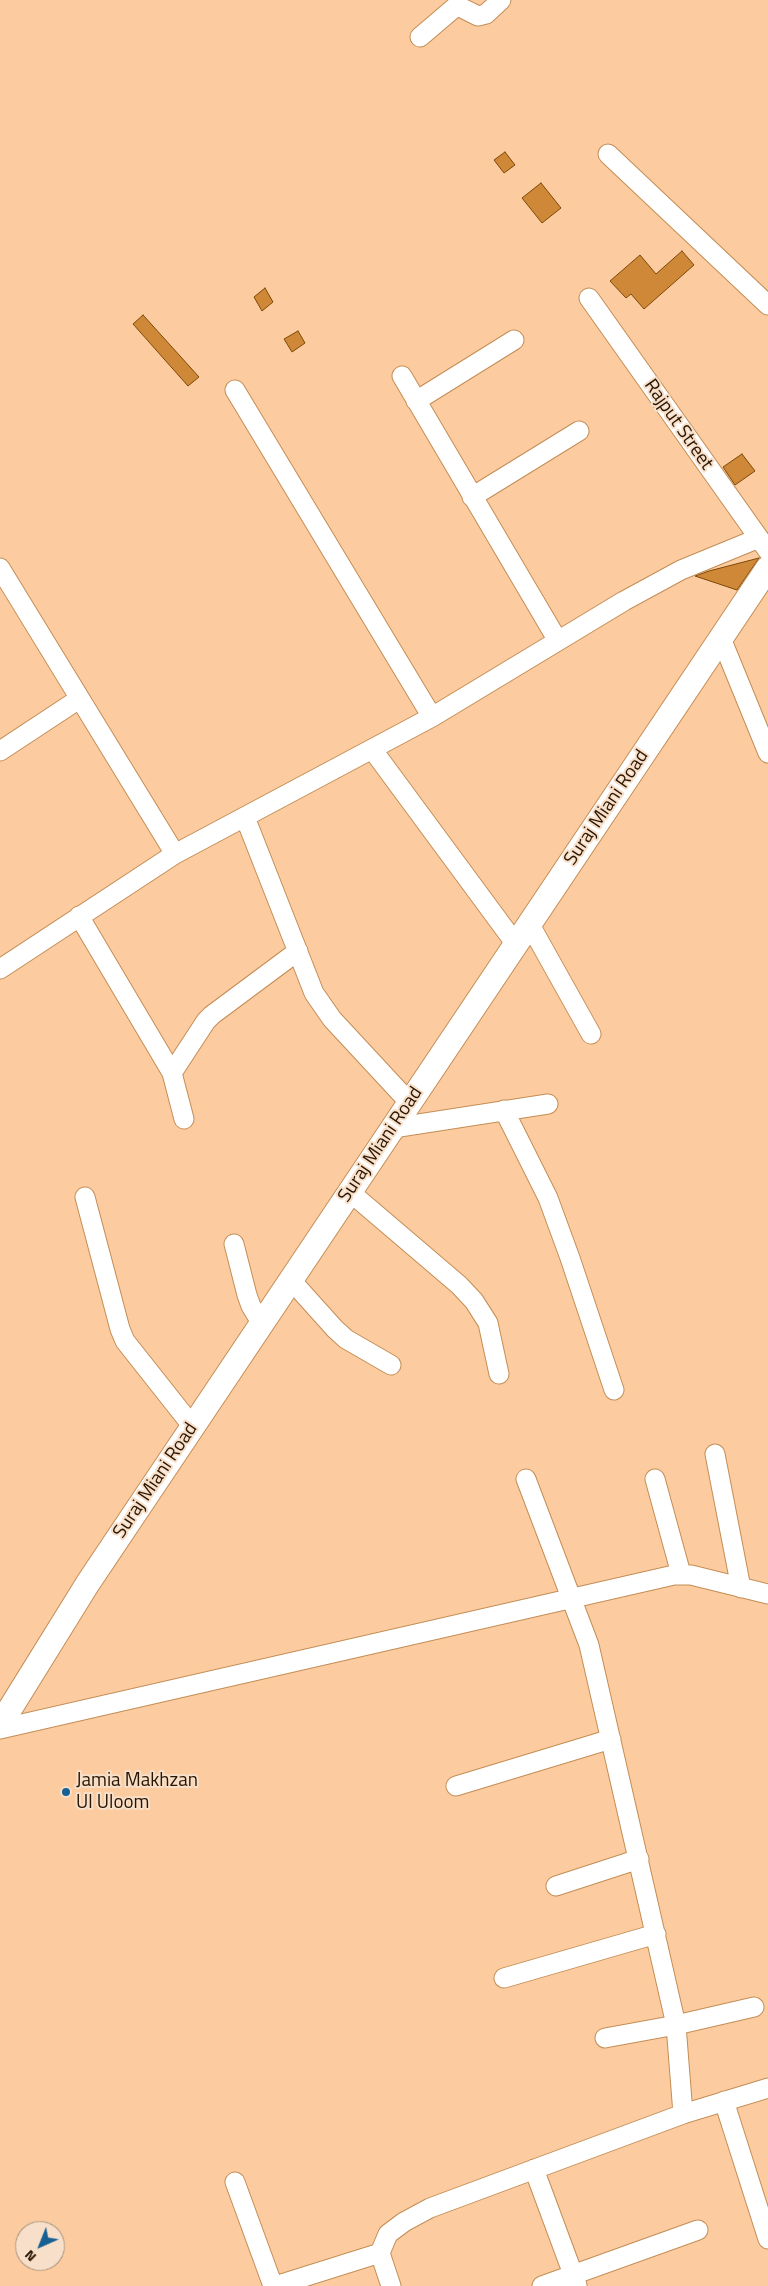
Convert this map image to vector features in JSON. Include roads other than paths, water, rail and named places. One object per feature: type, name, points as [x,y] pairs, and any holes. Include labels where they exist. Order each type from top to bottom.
[{"type":"street","points":[[420,37],[454,8],[460,7],[478,16],[486,14],[501,0]]},
{"type":"street","points":[[608,154],[768,305]]},
{"type":"street","name":"Rajput Street","points":[[589,298],[763,545]]},
{"type":"street","points":[[416,400],[514,340]]},
{"type":"street","points":[[402,376],[558,641]]},
{"type":"street","points":[[235,390],[432,717]]},
{"type":"street","points":[[472,497],[579,431]]},
{"type":"street","points":[[0,969],[175,854],[432,717],[624,601],[681,570],[763,545]]},
{"type":"street","points":[[0,568],[175,854]]},
{"type":"street","name":"Suraj Miani Road","points":[[0,1725],[88,1583],[768,568]]},
{"type":"street","points":[[721,638],[763,755]]},
{"type":"street","points":[[0,751],[79,699]]},
{"type":"street","points":[[372,749],[515,944]]},
{"type":"street","points":[[245,817],[314,992],[332,1019],[409,1102]]},
{"type":"street","points":[[79,916],[172,1073],[184,1119]]},
{"type":"street","points":[[529,923],[591,1034]]},
{"type":"street","points":[[172,1073],[206,1021],[212,1015],[298,950]]},
{"type":"street","points":[[393,1128],[548,1104]]},
{"type":"street","points":[[504,1110],[548,1198],[614,1390]]},
{"type":"street","points":[[350,1192],[453,1280],[474,1301],[488,1323],[499,1374]]},
{"type":"street","points":[[85,1196],[125,1341],[193,1427]]},
{"type":"street","points":[[234,1244],[247,1295],[251,1306],[262,1324]]},
{"type":"street","points":[[291,1280],[346,1339],[392,1365]]},
{"type":"street","points":[[714,1454],[741,1588]]},
{"type":"street","points":[[526,1479],[589,1645],[676,2025],[683,2114]]},
{"type":"street","points":[[655,1480],[681,1574]]},
{"type":"street","points":[[0,1729],[571,1597],[681,1574],[768,1594]]},
{"type":"street","points":[[456,1786],[611,1739]]},
{"type":"street","points":[[556,1886],[639,1859]]},
{"type":"street","points":[[504,1978],[656,1934]]},
{"type":"street","points":[[605,2038],[676,2025],[754,2006]]},
{"type":"street","points":[[391,2286],[380,2253],[388,2234],[404,2222],[430,2208],[683,2114],[768,2088]]},
{"type":"street","points":[[724,2101],[768,2239]]},
{"type":"street","points":[[534,2169],[576,2280]]},
{"type":"street","points":[[235,2182],[274,2286],[380,2253]]},
{"type":"street","points":[[542,2286],[576,2280],[698,2230]]},
{"type":"place","name":"Jamia Makhzan Ul Uloom","points":[[66,1792]]}]
